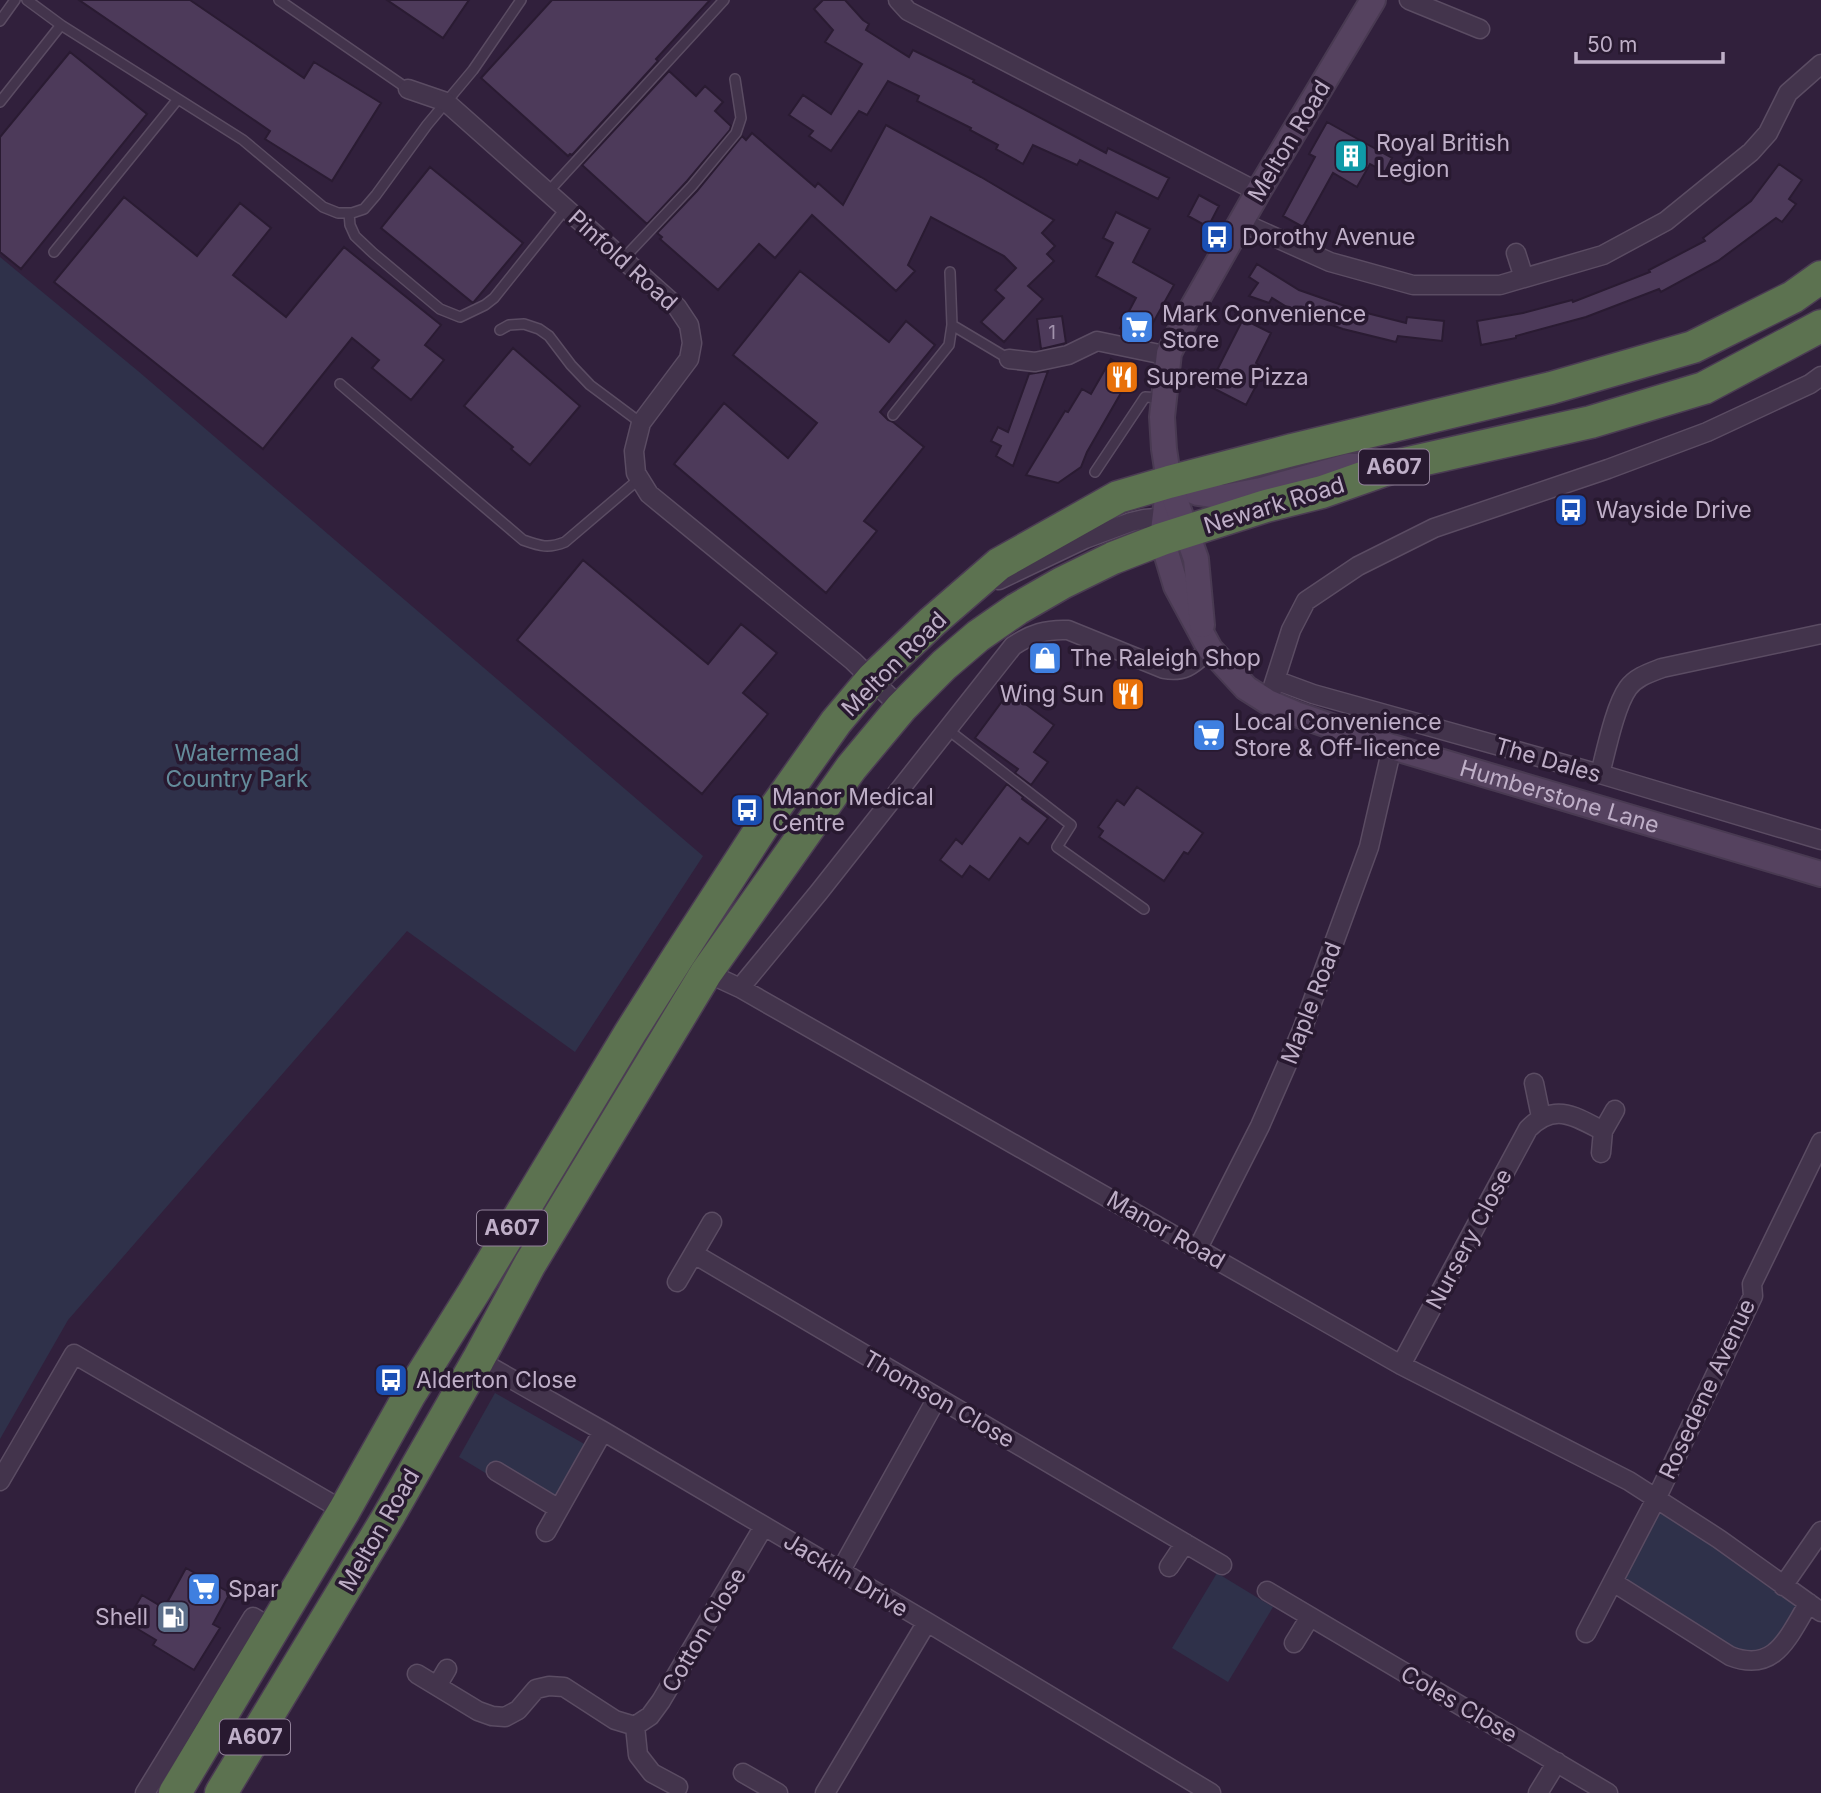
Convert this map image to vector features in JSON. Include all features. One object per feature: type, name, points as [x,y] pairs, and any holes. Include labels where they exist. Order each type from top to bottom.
[{"type":"highway","name":"Newark Road","points":[[1118,497],[1292,450],[1551,388],[1693,347],[1793,297],[1821,277]]},
{"type":"highway","name":"Newark Road","points":[[978,636],[1062,583],[1171,530],[1322,492],[1399,465],[1591,422],[1704,388],[1821,326]]},
{"type":"highway","name":"Melton Road","points":[[175,1793],[195,1760],[206,1719],[273,1629],[402,1408],[629,1033],[791,785],[836,722],[873,678],[999,564],[1118,497]]},
{"type":"highway","name":"Melton Road","points":[[221,1793],[290,1681],[478,1360],[530,1264],[706,973],[851,768],[901,708],[978,636]]},
{"type":"highway","name":"Melton Road","points":[[446,1336],[470,1326],[512,1264],[530,1264]]},
{"type":"highway","points":[[195,1760],[206,1766],[215,1766],[222,1762],[268,1691],[276,1685],[290,1681]]},
{"type":"street","points":[[898,0],[908,11],[1258,192]]},
{"type":"street","name":"Melton Road","points":[[1171,530],[1162,417],[1169,356],[1187,317],[1258,192],[1373,0]]},
{"type":"street","points":[[1409,0],[1480,29]]},
{"type":"street","points":[[1241,222],[1330,262],[1413,285],[1500,285],[1603,255],[1666,222],[1751,152],[1768,132],[1788,93],[1821,64]]},
{"type":"street","name":"Pinfold Road","points":[[408,89],[446,102],[677,307],[689,325],[692,343],[689,359],[641,423],[634,451],[639,479]]},
{"type":"street","points":[[1516,253],[1524,278]]},
{"type":"street","points":[[1009,359],[1035,362],[1068,355],[1097,341],[1169,356]]},
{"type":"street","points":[[1272,691],[1291,630],[1306,601],[1358,566],[1434,528],[1707,432],[1810,384],[1821,376]]},
{"type":"street","name":"A607","points":[[1169,482],[1198,493],[1224,497],[1261,490],[1348,466],[1399,465]]},
{"type":"street","points":[[639,479],[649,494],[873,678],[901,708]]},
{"type":"street","points":[[740,988],[1013,646],[1041,631],[1068,630],[1173,671],[1190,665],[1206,642],[1196,559],[1171,530],[1144,519],[1085,539],[958,600]]},
{"type":"street","points":[[1600,774],[1620,701],[1629,686],[1644,675],[1662,668],[1821,634]]},
{"type":"street","name":"Humberstone Lane","points":[[1206,642],[1245,688],[1272,691],[1326,725],[1821,874]]},
{"type":"street","name":"The Dales","points":[[1272,691],[1313,694],[1600,774],[1821,840]]},
{"type":"street","name":"Maple Road","points":[[1198,1248],[1260,1126],[1302,1030],[1369,846],[1392,747]]},
{"type":"street","points":[[678,957],[706,973]]},
{"type":"street","name":"Manor Road","points":[[706,973],[740,988],[1401,1365],[1657,1497],[1815,1607]]},
{"type":"street","points":[[1534,1083],[1541,1117],[1554,1113],[1566,1114],[1580,1118],[1603,1131]]},
{"type":"street","points":[[1601,1153],[1603,1131],[1615,1110]]},
{"type":"street","name":"Nursery Close","points":[[1401,1365],[1528,1129],[1541,1117]]},
{"type":"street","name":"Rosedene Avenue","points":[[1587,1633],[1657,1497],[1752,1296],[1752,1284],[1821,1142]]},
{"type":"street","points":[[677,1282],[712,1222]]},
{"type":"street","name":"Thomson Close","points":[[694,1254],[1222,1565]]},
{"type":"street","points":[[0,1481],[74,1354],[344,1511]]},
{"type":"street","name":"Jacklin Drive","points":[[478,1360],[927,1622],[1211,1793]]},
{"type":"street","points":[[840,1572],[937,1398]]},
{"type":"street","points":[[546,1532],[603,1431]]},
{"type":"street","points":[[496,1471],[559,1509]]},
{"type":"street","name":"Cotton Close","points":[[635,1726],[650,1716],[661,1701],[764,1526]]},
{"type":"street","points":[[1783,1586],[1821,1531]]},
{"type":"street","points":[[1169,1567],[1185,1544]]},
{"type":"street","points":[[1613,1582],[1742,1661],[1766,1659],[1815,1607]]},
{"type":"street","name":"Coles Close","points":[[1266,1591],[1608,1793]]},
{"type":"street","points":[[1294,1643],[1310,1617]]},
{"type":"street","points":[[825,1793],[927,1622]]},
{"type":"street","points":[[437,1686],[447,1669]]},
{"type":"street","points":[[417,1674],[478,1711],[492,1716],[505,1717],[518,1710],[536,1689],[548,1686],[564,1687],[615,1720],[635,1726],[638,1755],[652,1773],[678,1787]]},
{"type":"street","points":[[145,1793],[206,1719]]},
{"type":"street","points":[[1538,1793],[1557,1762]]},
{"type":"street","points":[[743,1773],[773,1792]]},
{"type":"lane","points":[[0,21],[15,0]]},
{"type":"lane","points":[[27,0],[61,25],[243,140],[323,207],[338,213],[364,209],[427,125],[473,70],[521,0]]},
{"type":"lane","points":[[279,0],[408,89]]},
{"type":"lane","points":[[548,192],[724,0]]},
{"type":"lane","points":[[0,102],[61,25]]},
{"type":"lane","points":[[623,259],[692,186],[736,133],[741,118],[735,79]]},
{"type":"lane","points":[[54,253],[178,99]]},
{"type":"lane","points":[[349,213],[355,236],[373,253],[440,309],[460,317],[494,298],[566,208]]},
{"type":"lane","points":[[893,415],[949,345],[952,325],[950,272]]},
{"type":"lane","points":[[500,330],[509,325],[524,324],[538,329],[549,337],[590,385],[641,423]]},
{"type":"lane","points":[[952,325],[1009,359]]},
{"type":"lane","points":[[340,384],[523,540],[537,545],[552,547],[565,542],[639,479]]},
{"type":"lane","points":[[1095,472],[1144,397],[1164,399]]},
{"type":"lane","points":[[947,729],[1071,825],[1057,847],[1144,909]]},
{"type":"green space","name":"Watermead Country Park","points":[[0,257],[138,371],[703,856],[575,1052],[407,931],[68,1320],[0,1439]]},
{"type":"green space","points":[[495,1393],[593,1449],[559,1509],[492,1477],[459,1457]]},
{"type":"green space","points":[[1657,1497],[1809,1603],[1784,1642],[1754,1661],[1613,1582]]},
{"type":"green space","points":[[1217,1573],[1273,1607],[1228,1682],[1172,1648]]},
{"type":"building","points":[[79,0],[190,0],[304,78],[314,62],[381,103],[332,181],[265,139],[270,131]]},
{"type":"building","points":[[387,0],[469,0],[443,38]]},
{"type":"building","points":[[552,0],[710,0],[656,59],[658,61],[572,155],[568,156],[481,78]]},
{"type":"building","points":[[823,0],[845,0],[869,24],[866,30],[909,57],[913,50],[974,80],[973,82],[1106,153],[1108,148],[1169,178],[1158,199],[1080,160],[1077,165],[1033,145],[1023,164],[996,149],[998,145],[970,130],[971,128],[917,101],[919,96],[888,81],[867,115],[859,111],[831,151],[809,136],[813,131],[789,115],[803,95],[831,114],[862,64],[825,42],[833,30],[814,9]]},
{"type":"building","points":[[70,52],[147,114],[21,269],[0,252],[0,137]]},
{"type":"building","points":[[669,71],[696,96],[705,86],[723,102],[715,111],[731,126],[687,181],[647,224],[582,165]]},
{"type":"building","name":"Royal British Legion","points":[[1327,122],[1392,158],[1385,172],[1370,164],[1357,187],[1333,173],[1303,227],[1283,216],[1315,157],[1309,154]]},
{"type":"building","points":[[886,125],[1054,220],[1042,233],[1055,246],[1047,254],[1054,261],[1028,286],[1043,299],[1004,342],[981,322],[1004,298],[995,290],[1016,268],[1004,256],[931,217],[908,265],[915,271],[896,291],[812,215],[775,258],[759,244],[718,290],[660,239],[662,237],[657,233],[697,191],[742,136],[746,140],[752,133],[815,187],[818,183],[843,205]]},
{"type":"building","points":[[1779,164],[1802,180],[1789,199],[1796,204],[1782,222],[1776,218],[1718,261],[1661,292],[1659,289],[1586,317],[1516,338],[1481,345],[1477,321],[1523,313],[1572,300],[1573,302],[1650,272],[1649,270],[1705,241],[1703,238],[1751,201]]},
{"type":"building","points":[[430,167],[523,243],[473,303],[381,228]]},
{"type":"building","points":[[1199,195],[1219,206],[1208,227],[1188,216]]},
{"type":"building","points":[[124,197],[197,256],[240,203],[271,228],[233,275],[286,317],[344,247],[441,325],[425,345],[444,360],[411,400],[372,368],[379,360],[352,338],[263,449],[54,282]]},
{"type":"building","points":[[1116,212],[1150,229],[1133,262],[1174,285],[1144,339],[1120,328],[1136,298],[1096,276],[1113,243],[1103,238]]},
{"type":"building","points":[[1257,264],[1299,290],[1359,311],[1406,323],[1407,317],[1444,321],[1442,341],[1398,336],[1396,342],[1343,329],[1295,312],[1272,298],[1269,303],[1249,296],[1258,283],[1249,277]]},
{"type":"building","points":[[800,271],[889,342],[906,321],[935,345],[880,412],[924,447],[864,521],[877,531],[826,593],[674,464],[724,403],[788,458],[817,423],[733,355]]},
{"type":"building","points":[[1062,316],[1066,343],[1041,349],[1037,319]]},
{"type":"building","points":[[1243,319],[1271,333],[1256,363],[1265,369],[1246,405],[1209,386]]},
{"type":"building","points":[[513,348],[580,406],[530,465],[464,406]]},
{"type":"building","points":[[1111,359],[1133,372],[1081,467],[1058,483],[1026,475],[1065,411],[1068,412],[1082,389],[1091,394]]},
{"type":"building","points":[[1048,371],[1013,466],[996,456],[1001,446],[991,441],[998,427],[1008,432],[1029,374]]},
{"type":"building","points":[[583,560],[708,664],[741,624],[777,653],[743,693],[768,714],[702,794],[517,640]]},
{"type":"building","points":[[1009,692],[1054,725],[1034,752],[1048,762],[1031,785],[1015,773],[1018,769],[975,738]]},
{"type":"building","points":[[1007,784],[1048,818],[1028,844],[1020,838],[989,880],[970,866],[962,877],[940,860],[956,839],[962,844]]},
{"type":"building","points":[[1137,787],[1203,833],[1188,854],[1184,852],[1164,881],[1099,837],[1103,831],[1098,827],[1117,800],[1124,805]]},
{"type":"building","points":[[186,1568],[230,1593],[213,1624],[220,1628],[194,1670],[153,1645],[156,1640],[126,1622],[142,1595],[164,1608]]},
{"type":"place","name":"Royal British Legion","points":[[1351,156]]},
{"type":"place","name":"Dorothy Avenue","points":[[1217,237]]},
{"type":"place","name":"Mark Convenience Store","points":[[1137,327]]},
{"type":"place","name":"Supreme Pizza","points":[[1122,377]]},
{"type":"place","name":"Wayside Drive","points":[[1571,510]]},
{"type":"place","name":"The Raleigh Shop","points":[[1045,658]]},
{"type":"place","name":"Wing Sun","points":[[1128,694]]},
{"type":"place","name":"Local Convenience Store & Off-licence","points":[[1209,735]]},
{"type":"place","name":"Manor Medical Centre","points":[[747,810]]},
{"type":"place","name":"Alderton Close","points":[[391,1380]]},
{"type":"place","name":"Spar","points":[[204,1589]]},
{"type":"place","name":"Shell","points":[[173,1617]]}]
